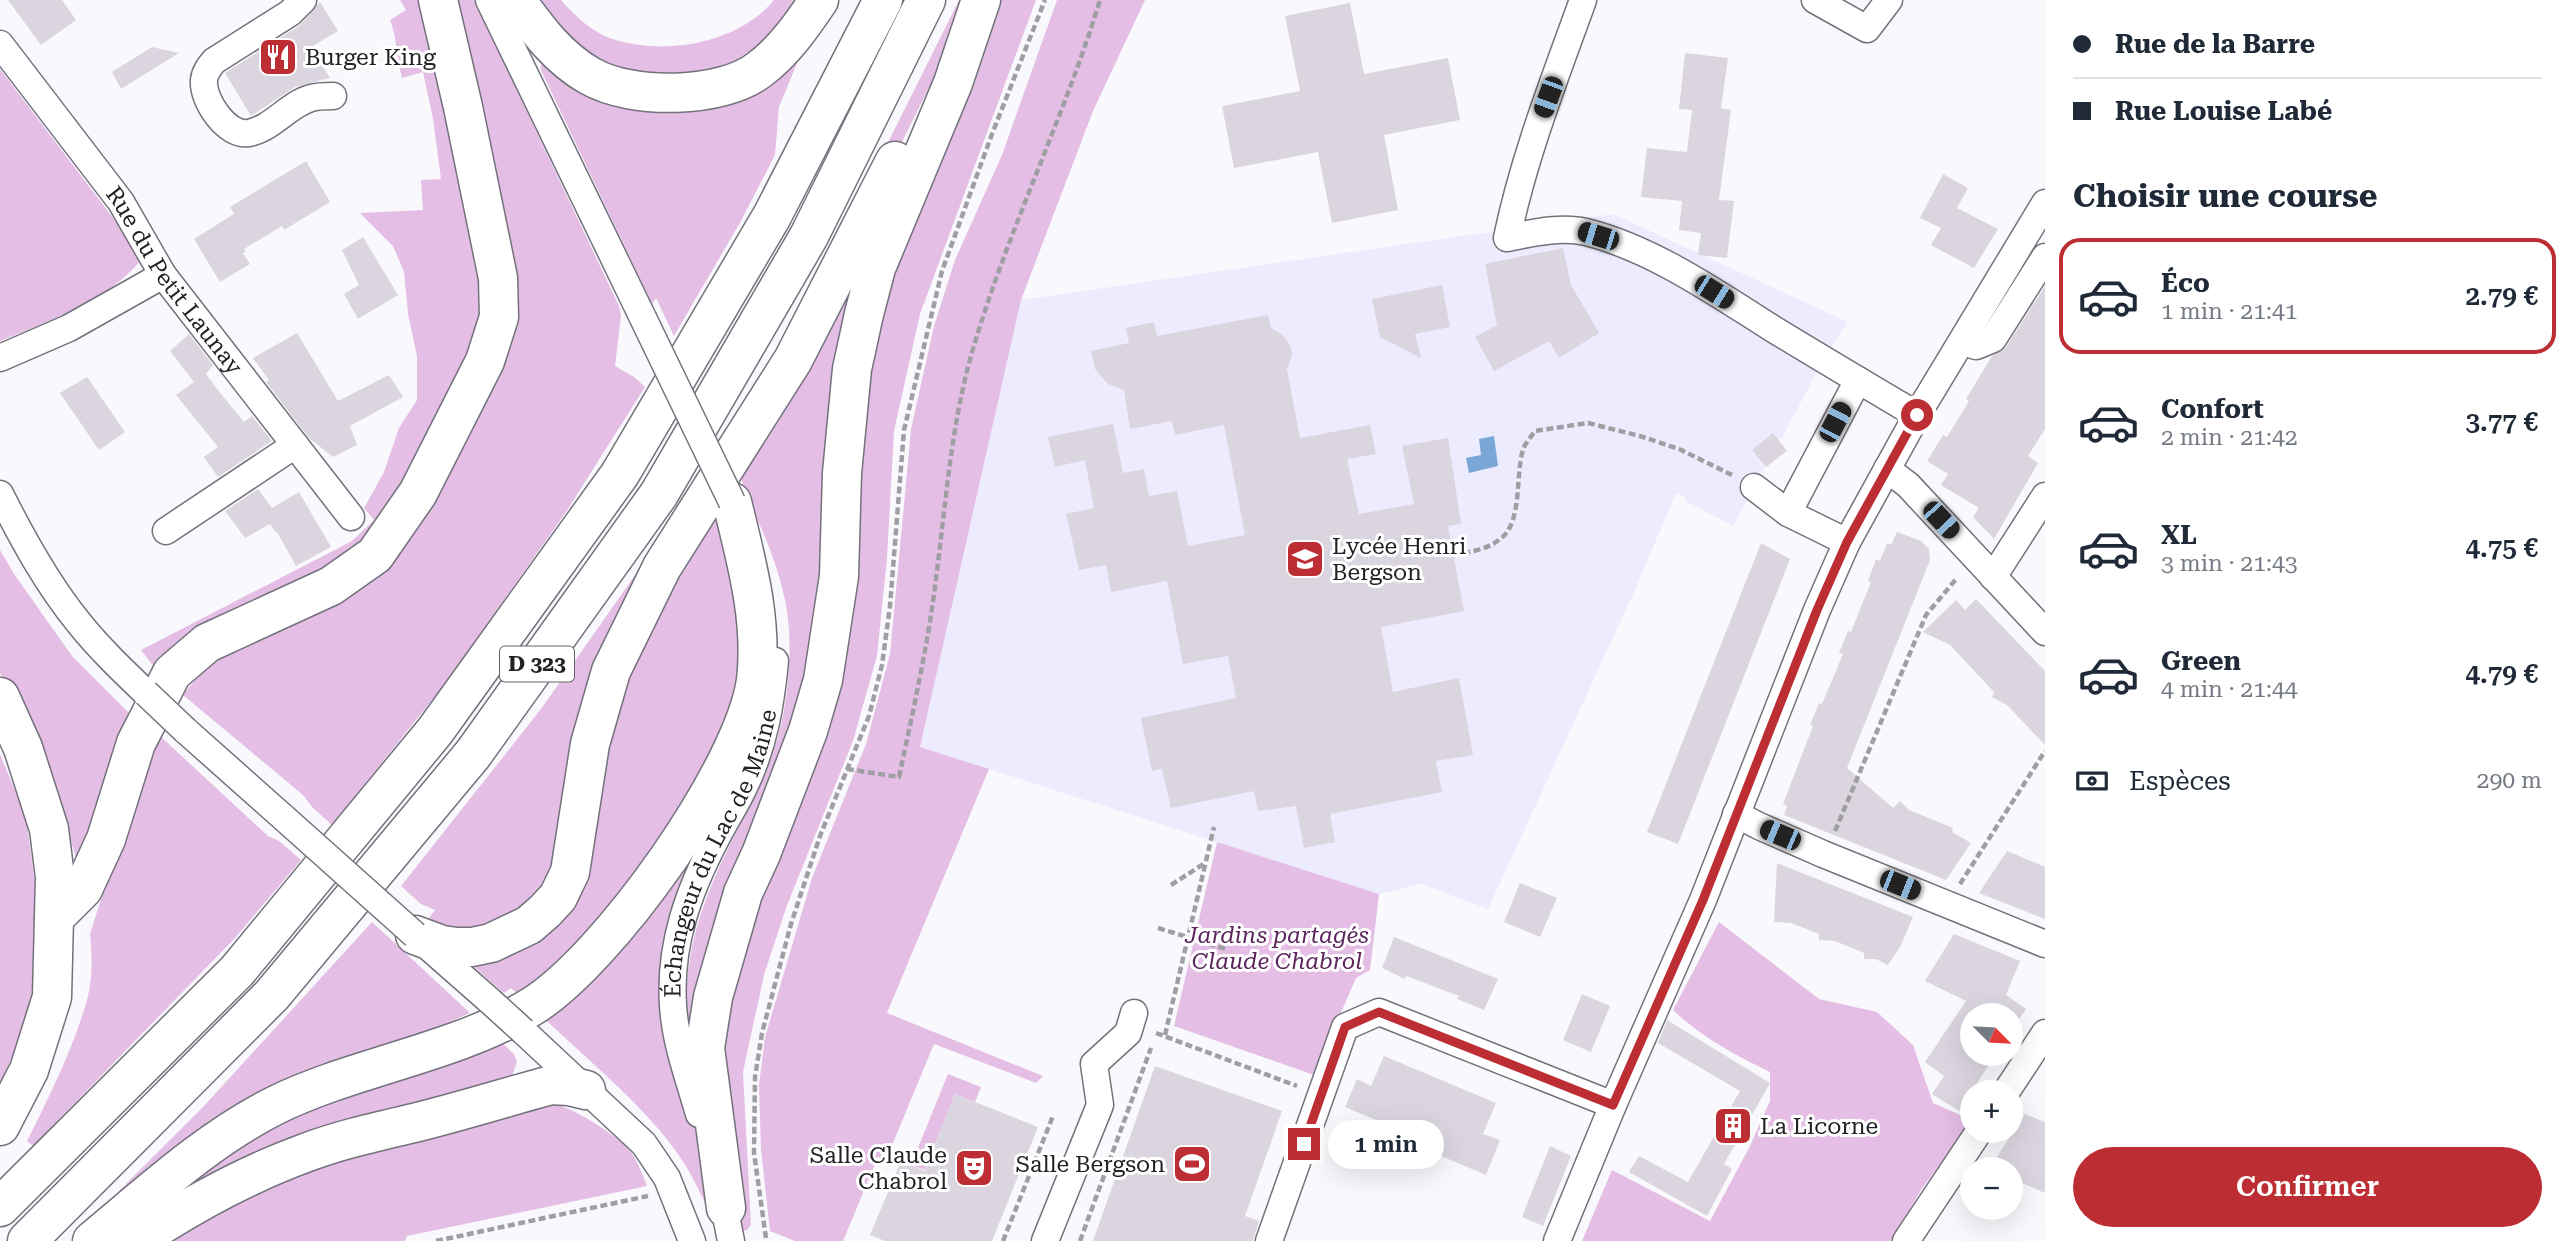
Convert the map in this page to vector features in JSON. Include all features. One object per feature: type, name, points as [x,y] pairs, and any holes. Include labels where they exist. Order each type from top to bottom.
[{"type":"highway","points":[[54,918],[83,889],[106,839],[136,743],[172,673],[207,643],[331,586],[375,555],[418,493],[485,361],[499,317],[498,278],[438,0]]},
{"type":"highway","points":[[516,0],[547,42],[591,77],[636,92],[676,92],[717,89],[759,71],[796,35],[819,0]]},
{"type":"highway","name":"D 323","points":[[0,1207],[237,971],[435,731],[620,474],[772,216],[883,0]]},
{"type":"highway","name":"D 323","points":[[27,1241],[272,995],[473,754],[659,494],[808,236],[926,0]]},
{"type":"highway","points":[[415,935],[442,945],[457,947],[491,943],[529,925],[558,897],[569,872],[590,744],[611,671],[662,567],[793,360],[980,0]]},
{"type":"highway","points":[[728,1224],[705,1048],[713,996],[743,893],[761,854],[808,731],[823,680],[839,576],[842,473],[852,369],[876,268],[953,83],[980,0]]},
{"type":"highway","points":[[92,1241],[194,1158],[247,1121],[310,1091],[486,1029],[525,1010],[567,979],[605,939],[629,911],[682,838],[715,784],[740,734],[753,694],[757,657],[753,591],[732,502]]},
{"type":"highway","points":[[0,697],[23,748],[48,829],[55,877],[52,997],[29,1070],[0,1126]]},
{"type":"highway","points":[[136,1241],[181,1211],[252,1175],[349,1137],[419,1122],[551,1085],[586,1090]]},
{"type":"street","points":[[303,0],[290,13],[214,61],[206,71],[206,92],[225,124],[235,131],[247,133],[258,130],[310,98],[333,96]]},
{"type":"street","name":"Échangeur du Lac de Maine","points":[[489,0],[752,542],[774,606],[775,660],[772,700],[762,741],[745,786],[687,899],[678,937],[673,979],[676,1031],[728,1224]]},
{"type":"street","points":[[1583,0],[1539,122],[1515,200],[1507,238],[1535,233],[1583,231],[1613,240],[1645,254],[1714,292],[1917,415]]},
{"type":"street","points":[[1815,0],[1867,29],[1889,0]]},
{"type":"street","name":"Rue du Petit Launay","points":[[0,44],[121,202],[163,275],[351,517]]},
{"type":"street","points":[[1557,1241],[1703,900],[1847,542],[1917,415],[2045,203]]},
{"type":"street","points":[[1963,342],[1982,345],[1997,334],[2045,257]]},
{"type":"street","points":[[0,358],[69,328],[163,275]]},
{"type":"street","points":[[1788,513],[1858,380]]},
{"type":"street","points":[[166,531],[295,445]]},
{"type":"street","points":[[1887,469],[1908,485],[2045,632]]},
{"type":"street","points":[[1745,482],[1788,513],[1847,542]]},
{"type":"street","points":[[0,494],[36,559],[77,621],[106,655],[184,730],[491,1001],[644,1144],[665,1193],[692,1241]]},
{"type":"street","points":[[1993,577],[2045,496]]},
{"type":"street","points":[[1736,814],[1824,854],[2045,944]]},
{"type":"street","points":[[1269,1241],[1345,1027],[1379,1012],[1613,1105]]},
{"type":"street","points":[[1045,1241],[1100,1105],[1094,1064],[1128,1032],[1134,1013]]},
{"type":"street","points":[[2019,1080],[2035,1066],[2045,1033]]},
{"type":"street","points":[[1906,1241],[1971,1143]]},
{"type":"path","points":[[766,1238],[754,1153],[755,1077],[762,1033],[790,924],[820,835],[869,716],[882,665],[890,607],[904,430],[942,271],[1045,0]]},
{"type":"path","points":[[847,769],[899,777],[919,683],[936,581],[948,472],[973,350],[1023,210],[1081,62],[1100,0]]},
{"type":"path","points":[[1453,555],[1480,550],[1502,538],[1513,522],[1519,466],[1524,447],[1535,431],[1588,424],[1640,436],[1679,449],[1745,482]]},
{"type":"path","points":[[1832,839],[1926,615],[1957,578]]},
{"type":"path","points":[[1960,885],[2045,751]]},
{"type":"path","points":[[1165,1035],[1214,827]]},
{"type":"path","points":[[1171,885],[1205,863]]},
{"type":"path","points":[[1158,928],[1226,949]]},
{"type":"path","points":[[1080,1241],[1157,1032],[1298,1086]]},
{"type":"path","points":[[1003,1241],[1053,1116]]},
{"type":"path","points":[[436,1241],[665,1193]]},
{"type":"shaded area","name":"Lycée Henri Bergson","points":[[1613,214],[1848,322],[1823,360],[1782,438],[1778,439],[1787,451],[1765,467],[1733,526],[1685,501],[1687,498],[1676,493],[1634,592],[1488,909],[1421,884],[1379,894],[920,747],[1021,300]]},
{"type":"green space","points":[[400,0],[425,0],[482,252],[482,333],[371,545],[158,672],[141,650],[352,541],[374,520],[364,508],[384,472],[399,428],[417,400],[417,356],[408,314],[404,272],[393,246],[360,213],[423,210],[421,180],[441,179],[423,72],[402,78],[400,71],[390,20],[406,10]]},
{"type":"green space","points":[[451,0],[474,0],[619,306],[621,316],[615,366],[645,387],[566,512],[444,685],[332,825],[303,795],[183,695],[207,665],[241,641],[341,603],[390,565],[410,540],[448,474],[500,361]]},
{"type":"green space","points":[[525,0],[561,0],[584,23],[613,39],[633,44],[677,46],[721,36],[741,27],[759,15],[774,0],[803,0],[788,22],[742,61],[675,80],[617,70],[591,58]]},
{"type":"green space","points":[[959,0],[965,0],[933,79],[878,191],[837,245]]},
{"type":"green space","points":[[1000,0],[1036,0],[920,314],[894,431],[887,558],[877,656],[853,741],[786,908],[764,975],[743,1072],[751,1225],[740,1232],[720,1053],[730,988],[773,856],[889,272],[968,86]]},
{"type":"green space","points":[[1057,0],[1145,0],[1093,111],[1021,300],[920,747],[989,769],[887,1013],[1043,1076],[1036,1083],[934,1044],[886,1160],[878,1157],[843,1241],[795,1241],[770,1231],[761,1150],[759,1085],[765,1037],[812,878],[866,744],[890,654],[911,429],[934,326],[955,260],[1002,155]]},
{"type":"green space","points":[[807,39],[779,107],[775,155],[741,221],[674,336],[656,298],[652,304],[540,68],[544,60],[643,101]]},
{"type":"green space","points":[[0,69],[138,251],[139,262],[126,276],[93,299],[0,341]]},
{"type":"green space","points":[[854,271],[822,650],[696,1021],[687,1017],[687,981],[692,947],[712,885],[776,745],[788,682],[788,618],[782,585],[738,470]]},
{"type":"green space","points":[[698,481],[553,889],[488,934],[425,923],[435,910],[421,904],[401,886],[541,709]]},
{"type":"green space","points":[[711,507],[720,524],[741,587],[739,710],[677,829],[586,932],[520,996],[511,988],[504,993],[473,966],[526,943],[617,684]]},
{"type":"green space","points":[[0,550],[72,656],[139,723],[78,865],[71,841],[65,837],[17,708],[0,673]]},
{"type":"green space","points":[[159,735],[268,836],[279,841],[301,860],[235,938],[33,1146],[27,1141],[68,1054],[87,1000],[92,967],[90,934],[141,773]]},
{"type":"green space","points":[[0,754],[26,817],[42,936],[29,1017],[0,1084]]},
{"type":"green space","points":[[719,809],[674,910],[696,1121],[718,1232],[682,1160],[653,1122],[543,1017]]},
{"type":"green space","name":"Jardins partagés Claude Chabrol","points":[[1217,842],[1379,894],[1370,970],[1356,978],[1314,1075],[1174,1026]]},
{"type":"green space","points":[[372,922],[470,1013],[393,1046],[98,1220],[120,1190],[204,1106]]},
{"type":"green space","points":[[1719,922],[1819,999],[1877,1012],[1913,1045],[1933,1103],[1960,1115],[1960,1136],[1921,1190],[1891,1241],[1582,1241],[1612,1170],[1710,1221],[1749,1148],[1770,1101],[1770,1072],[1719,1045],[1673,1010]]},
{"type":"green space","points":[[493,1034],[514,1054],[517,1062],[512,1076],[128,1226],[242,1139]]},
{"type":"green space","points":[[948,1074],[981,1087],[975,1102],[955,1094],[925,1170],[911,1165]]},
{"type":"green space","points":[[556,1104],[587,1118],[628,1148],[647,1186],[407,1236],[405,1241],[164,1241],[205,1215],[376,1141],[471,1128]]},
{"type":"water","points":[[1494,436],[1498,466],[1469,473],[1466,458],[1481,455],[1479,439]]},
{"type":"building","points":[[8,0],[62,0],[76,20],[41,45]]},
{"type":"building","name":"Burger King","points":[[320,2],[338,31],[311,47],[330,78],[295,87],[251,116],[225,73],[299,26]]},
{"type":"building","points":[[1350,3],[1364,74],[1448,58],[1460,120],[1384,135],[1398,210],[1332,223],[1318,152],[1234,168],[1222,106],[1300,91],[1285,16]]},
{"type":"building","points":[[152,47],[179,53],[121,89],[112,72]]},
{"type":"building","points":[[1685,53],[1728,58],[1721,108],[1731,110],[1719,200],[1734,201],[1727,258],[1698,255],[1701,233],[1679,230],[1682,201],[1641,197],[1647,148],[1687,152],[1692,110],[1679,109]]},
{"type":"building","points":[[306,161],[330,202],[284,230],[282,226],[244,249],[246,252],[243,253],[250,264],[220,282],[194,239],[234,214],[230,207]]},
{"type":"building","points":[[1943,174],[1968,188],[1957,208],[1998,229],[1974,268],[1931,245],[1941,228],[1920,218]]},
{"type":"building","points":[[363,237],[398,295],[358,319],[344,294],[359,285],[342,250]]},
{"type":"building","points":[[1563,248],[1571,285],[1599,333],[1559,358],[1549,341],[1494,371],[1475,337],[1497,325],[1485,264]]},
{"type":"building","points":[[1442,285],[1450,327],[1415,334],[1421,358],[1380,337],[1372,299]]},
{"type":"building","points":[[2045,286],[2045,429],[2028,456],[2038,463],[1994,539],[1973,517],[1979,508],[1941,485],[1948,474],[1927,461],[1943,435],[1947,437],[1992,356],[2006,347]]},
{"type":"building","points":[[1268,315],[1271,328],[1284,336],[1290,345],[1292,355],[1287,369],[1300,438],[1370,425],[1376,454],[1347,459],[1359,514],[1414,504],[1402,446],[1448,438],[1461,524],[1448,526],[1464,611],[1381,627],[1393,692],[1459,678],[1473,755],[1436,761],[1442,792],[1330,814],[1335,842],[1304,848],[1296,806],[1258,811],[1254,791],[1171,808],[1162,769],[1152,771],[1141,718],[1236,698],[1228,656],[1183,664],[1167,581],[1111,592],[1106,565],[1079,570],[1066,514],[1094,508],[1085,460],[1055,467],[1048,437],[1113,424],[1123,473],[1144,469],[1149,496],[1177,491],[1188,546],[1245,535],[1224,425],[1175,435],[1172,421],[1130,429],[1124,390],[1108,384],[1095,369],[1091,351],[1129,343],[1126,328],[1154,322],[1157,336]]},
{"type":"building","points":[[297,333],[338,401],[389,375],[403,397],[350,426],[357,445],[333,457],[309,438],[266,382],[269,380],[253,358]]},
{"type":"building","points":[[189,334],[213,365],[206,374],[217,389],[244,422],[252,416],[272,441],[218,477],[204,457],[218,447],[176,395],[194,382],[170,351]]},
{"type":"building","points":[[87,377],[125,432],[99,450],[60,393]]},
{"type":"building","points":[[1773,433],[1787,451],[1766,467],[1752,450]]},
{"type":"building","points":[[258,489],[272,508],[299,492],[331,547],[296,566],[270,524],[245,538],[225,511]]},
{"type":"building","points":[[1897,532],[1921,541],[1929,549],[1930,560],[1847,768],[1893,808],[1900,801],[1909,810],[1953,828],[1952,832],[1971,843],[1946,880],[1784,815],[1787,806],[1783,804],[1813,726],[1810,725],[1843,654],[1839,653],[1848,631],[1851,632],[1871,582],[1868,581],[1876,559],[1880,561],[1887,543],[1891,545]]},
{"type":"building","points":[[1761,543],[1790,559],[1678,844],[1647,832]]},
{"type":"building","points":[[1976,599],[2045,671],[2045,745],[2007,705],[1992,697],[1994,692],[1950,645],[1923,632],[1956,600],[1965,610]]},
{"type":"building","points":[[2007,851],[2045,867],[2045,919],[1979,893]]},
{"type":"building","points":[[1777,863],[1913,917],[1900,947],[1888,965],[1876,959],[1864,959],[1864,953],[1835,941],[1819,940],[1819,934],[1791,923],[1774,922]]},
{"type":"building","points":[[1520,883],[1557,898],[1540,937],[1504,922]]},
{"type":"building","points":[[1954,934],[2020,961],[2006,995],[2017,1003],[1965,1003],[1966,1001],[1925,981]]},
{"type":"building","points":[[1394,937],[1498,979],[1484,1010],[1457,999],[1459,996],[1406,976],[1405,979],[1382,968]]},
{"type":"building","points":[[1582,994],[1610,1006],[1591,1052],[1563,1040]]},
{"type":"building","points":[[1960,1010],[1960,1066],[1988,1066],[1979,1080],[1960,1080],[1959,1111],[1932,1094],[1944,1076],[1925,1062]]},
{"type":"building","name":"La Licorne","points":[[1667,1020],[1770,1083],[1724,1164],[1732,1169],[1707,1216],[1629,1172],[1639,1156],[1688,1182],[1740,1091],[1658,1043]]},
{"type":"building","points":[[1384,1056],[1496,1103],[1483,1134],[1500,1140],[1486,1175],[1427,1150],[1429,1142],[1345,1107],[1357,1079],[1371,1086]]},
{"type":"building","name":"Salle Bergson","points":[[1155,1066],[1282,1111],[1245,1216],[1259,1221],[1253,1241],[1093,1241]]},
{"type":"building","name":"Salle Claude Chabrol","points":[[955,1094],[1038,1127],[992,1241],[885,1241],[870,1235],[901,1161],[925,1171]]},
{"type":"building","points":[[2025,1114],[2045,1122],[2045,1193],[2023,1183],[2023,1157],[1997,1157],[2006,1143],[2023,1143]]},
{"type":"building","points":[[1550,1146],[1571,1156],[1543,1226],[1522,1217]]},
{"type":"place","name":"Burger King","points":[[278,57]]},
{"type":"place","name":"Lycée Henri Bergson","points":[[1305,559]]},
{"type":"place","name":"La Licorne","points":[[1733,1126]]},
{"type":"place","name":"Salle Bergson","points":[[1192,1164]]},
{"type":"place","name":"Salle Claude Chabrol","points":[[974,1168]]},
{"type":"route","points":[[1304,1144],[1345,1027],[1379,1012],[1613,1105],[1703,900],[1817,610],[1847,542],[1917,415]]}]
